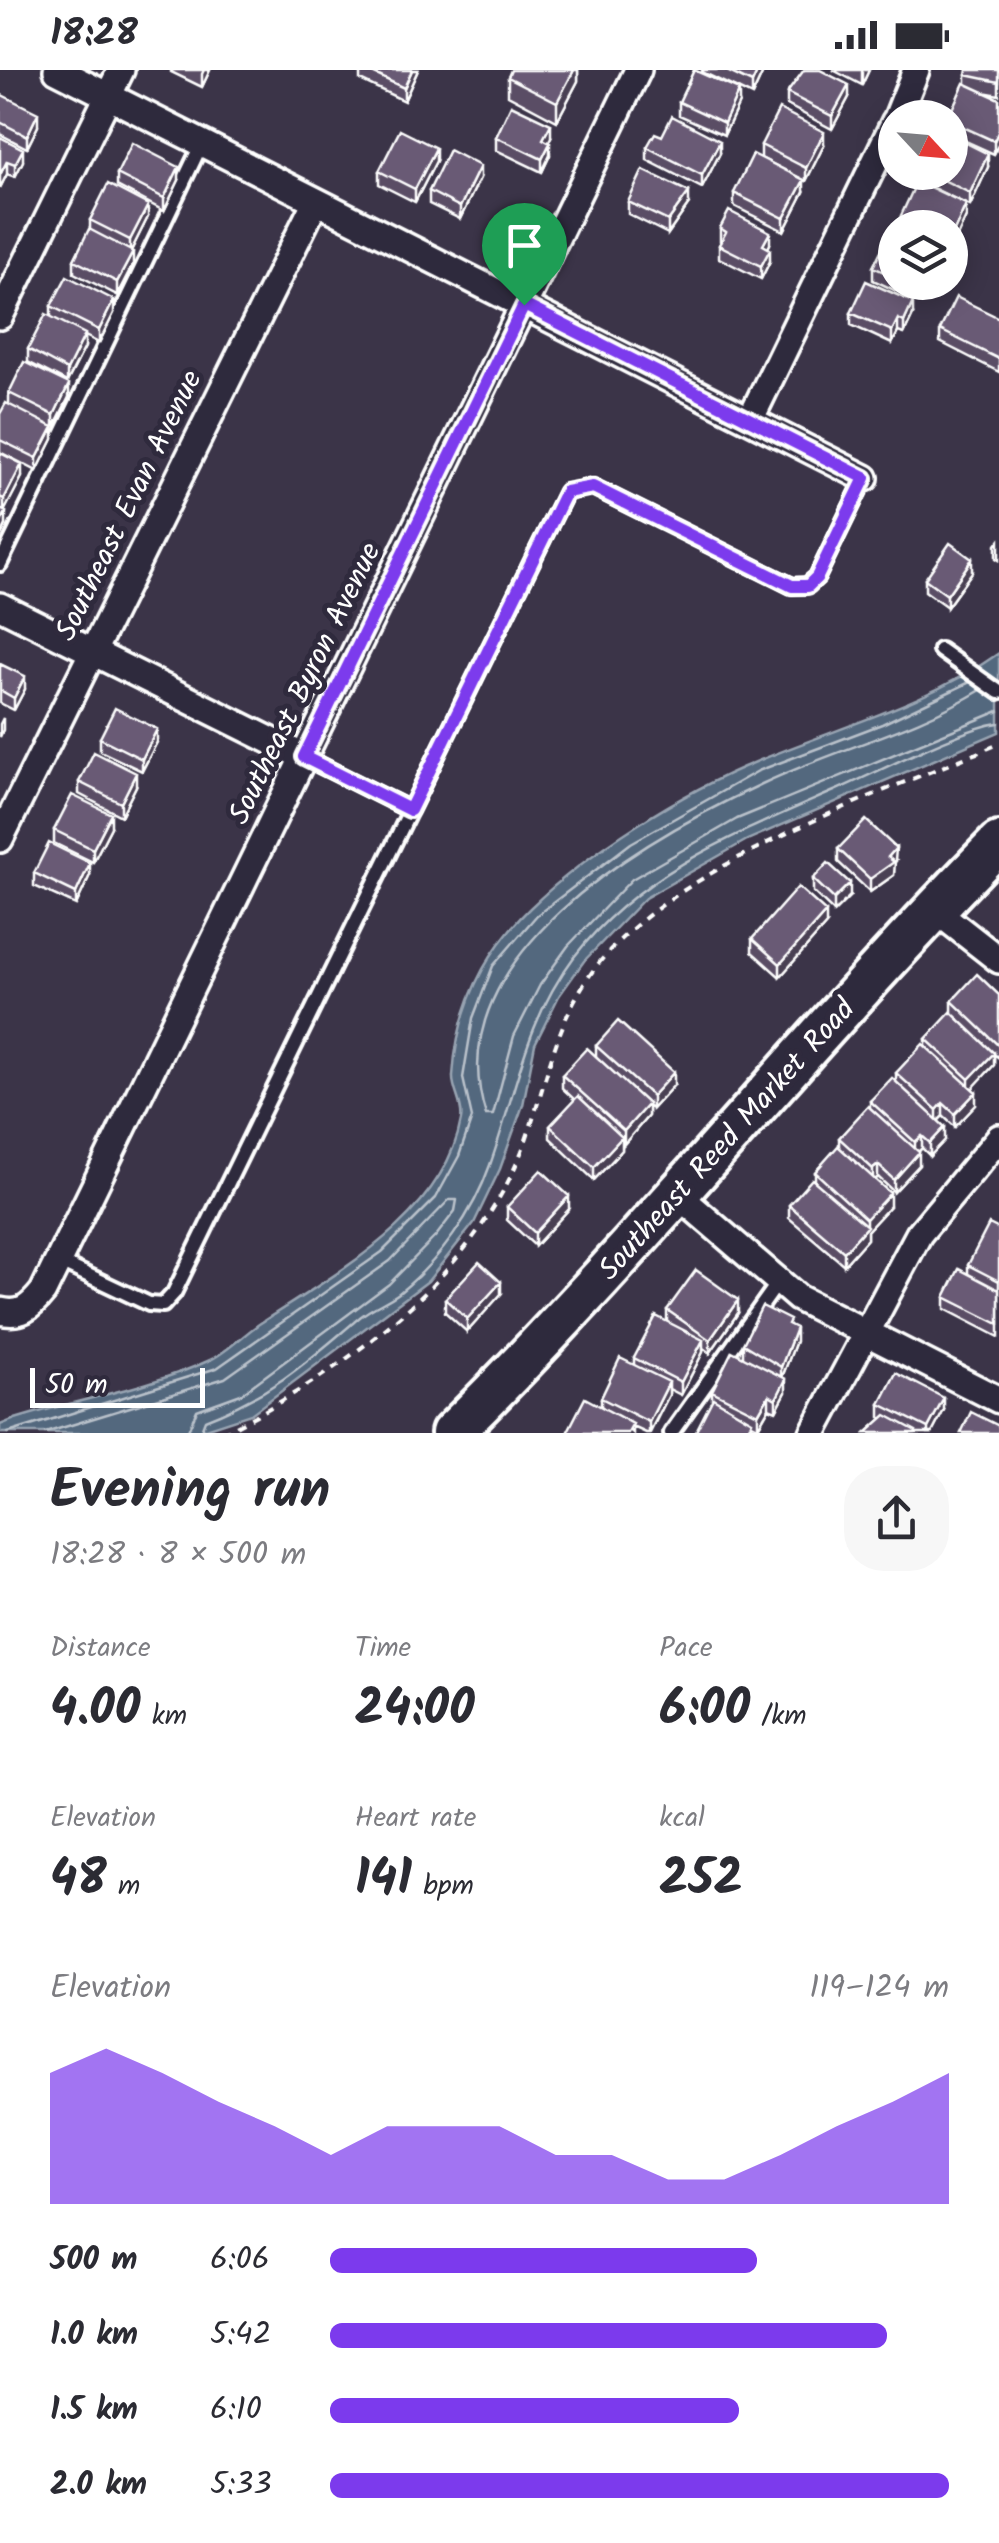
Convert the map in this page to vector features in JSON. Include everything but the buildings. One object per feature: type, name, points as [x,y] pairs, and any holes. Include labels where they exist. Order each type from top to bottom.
[{"type":"main road","name":"Southeast Reed Market Road","points":[[484,1433],[941,916],[999,843]]},
{"type":"main road","name":"Southeast Reed Market Road","points":[[941,916],[999,870]]},
{"type":"main road","name":"Southeast Reed Market Road","points":[[452,1433],[685,1202]]},
{"type":"street","points":[[57,70],[865,478]]},
{"type":"street","points":[[0,316],[121,70]]},
{"type":"street","name":"Southeast Byron Avenue","points":[[8,1312],[32,1306],[43,1292],[638,70]]},
{"type":"street","points":[[904,100],[916,70]]},
{"type":"street","points":[[751,418],[878,156]]},
{"type":"street","name":"Southeast Evan Avenue","points":[[0,839],[316,201]]},
{"type":"street","points":[[0,606],[304,757]]},
{"type":"street","points":[[941,916],[999,960]]},
{"type":"street","points":[[813,1433],[919,1234],[999,1138]]},
{"type":"street","points":[[685,1202],[777,1284],[999,1400]]},
{"type":"lane","points":[[0,564],[202,142]]},
{"type":"lane","points":[[58,1261],[148,1304],[163,1304],[174,1294],[566,492],[593,487],[792,586],[808,586],[817,577],[865,478]]},
{"type":"lane","points":[[940,650],[999,692]]},
{"type":"lane","points":[[304,757],[410,810]]},
{"type":"lane","points":[[671,1433],[777,1284]]},
{"type":"path","points":[[222,1433],[292,1398],[412,1305],[466,1247],[507,1183],[526,1141],[553,1042],[568,1010],[610,951],[643,920],[676,893],[755,852],[999,744]]},
{"type":"water","points":[[999,653],[999,732],[747,840],[645,898],[584,961],[559,996],[535,1044],[523,1105],[500,1169],[474,1223],[428,1281],[251,1414],[193,1433],[0,1433],[0,1425],[15,1419],[139,1386],[210,1360],[351,1263],[409,1214],[433,1186],[450,1155],[461,1120],[453,1081],[456,1052],[476,984],[514,925],[580,865],[699,789],[758,761],[912,701]]},
{"type":"route","points":[[524,305],[865,478],[817,577],[808,586],[792,586],[593,487],[578,486],[566,492],[410,810],[304,757],[524,305]]}]
